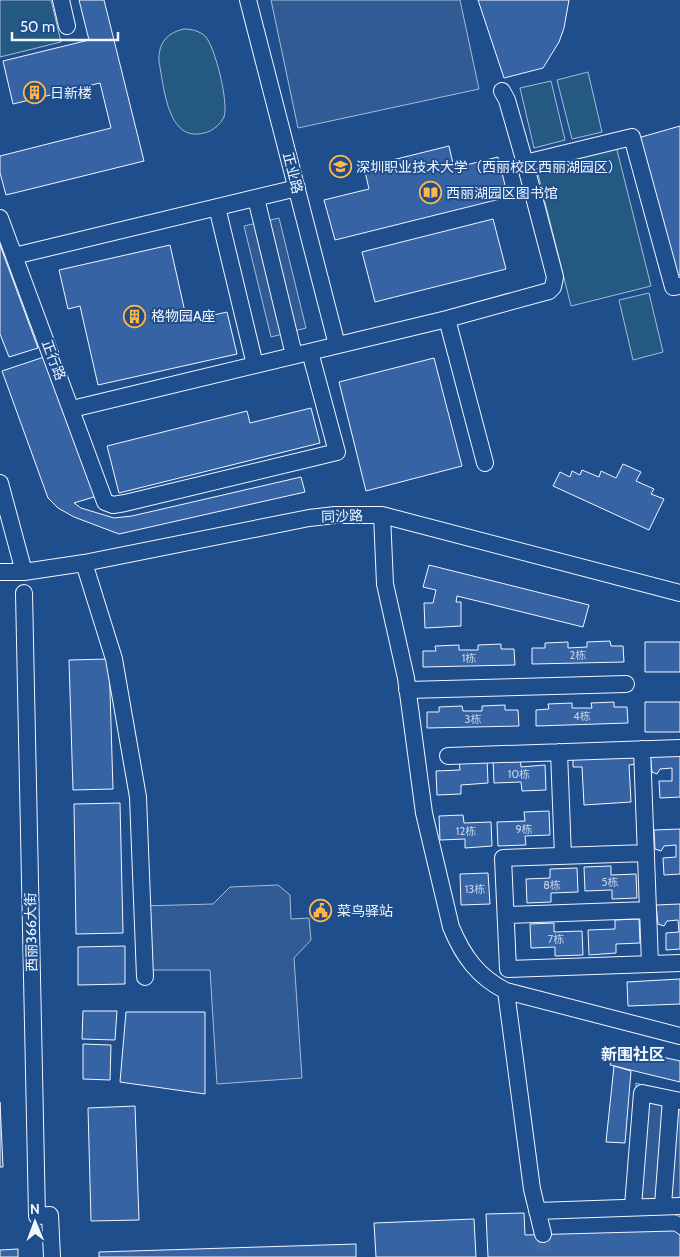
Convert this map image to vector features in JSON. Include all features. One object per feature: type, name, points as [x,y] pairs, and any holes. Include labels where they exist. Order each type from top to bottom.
[{"type":"street","points":[[61,0],[66,26]]},
{"type":"street","name":"正业路","points":[[248,0],[337,345]]},
{"type":"street","points":[[72,409],[447,319],[543,294],[553,287],[555,276],[507,100],[502,91]]},
{"type":"street","points":[[525,163],[632,137],[673,288],[680,286]]},
{"type":"street","points":[[14,256],[297,188]]},
{"type":"street","points":[[256,198],[294,355]]},
{"type":"street","points":[[218,207],[255,365]]},
{"type":"street","name":"正行路","points":[[0,218],[105,502],[113,505],[124,503],[337,452],[310,352]]},
{"type":"street","points":[[447,319],[485,463]]},
{"type":"street","points":[[0,484],[24,572]]},
{"type":"street","name":"同沙路","points":[[0,572],[24,572],[84,563],[309,518],[335,515],[382,515],[680,593]]},
{"type":"street","points":[[382,515],[384,584],[407,690],[424,813],[451,927],[458,945],[479,974],[506,991],[680,1036]]},
{"type":"street","points":[[84,563],[114,659],[134,767],[138,797],[145,977]]},
{"type":"street","name":"西丽366大街","points":[[24,593],[37,1216],[50,1216],[52,1257]]},
{"type":"street","points":[[407,690],[626,684]]},
{"type":"street","points":[[448,756],[680,748]]},
{"type":"street","points":[[642,749],[650,964]]},
{"type":"street","points":[[559,752],[563,856]]},
{"type":"street","points":[[646,853],[503,858],[508,969],[680,963]]},
{"type":"street","points":[[506,915],[648,910]]},
{"type":"street","points":[[506,991],[532,1189],[542,1234]]},
{"type":"street","points":[[633,1206],[642,1093],[676,1100],[664,1205]]},
{"type":"street","points":[[537,1211],[633,1206],[680,1206]]},
{"type":"shaded area","points":[[0,0],[51,0],[61,42],[0,57]]},
{"type":"shaded area","points":[[271,0],[460,0],[479,89],[298,128]]},
{"type":"shaded area","points":[[184,29],[200,33],[209,42],[217,62],[223,88],[225,100],[224,117],[216,127],[204,133],[192,134],[182,130],[170,110],[163,85],[159,62],[160,50],[168,36]]},
{"type":"shaded area","points":[[588,72],[602,132],[572,139],[557,80]]},
{"type":"shaded area","points":[[551,81],[565,140],[534,148],[520,88]]},
{"type":"shaded area","points":[[616,146],[651,286],[571,306],[536,166]]},
{"type":"shaded area","points":[[279,218],[306,328],[271,337],[244,226]]},
{"type":"shaded area","points":[[649,293],[663,352],[633,360],[619,300]]},
{"type":"shaded area","points":[[278,885],[290,895],[291,919],[309,918],[311,940],[294,958],[302,1078],[217,1084],[210,970],[145,970],[142,906],[213,904],[230,887]]},
{"type":"shaded area","points":[[636,1083],[680,1097],[680,1217],[667,1211],[630,1211]]},
{"type":"building","name":"日新楼","points":[[79,0],[104,0],[144,161],[6,195],[0,173],[0,156],[111,128],[100,83],[13,104],[3,61],[89,40]]},
{"type":"building","points":[[478,0],[569,0],[564,28],[559,42],[543,68],[504,78]]},
{"type":"building","points":[[680,126],[680,275],[677,276],[638,138]]},
{"type":"building","name":"西丽湖园区图书馆","points":[[449,146],[454,168],[498,157],[508,197],[335,240],[324,200],[369,189],[364,167]]},
{"type":"building","points":[[493,219],[506,269],[375,302],[362,252]]},
{"type":"building","points":[[0,245],[38,348],[9,357],[0,334]]},
{"type":"building","name":"格物园A座","points":[[170,245],[187,321],[227,312],[237,354],[98,385],[80,306],[68,309],[59,270]]},
{"type":"building","points":[[47,356],[97,496],[74,503],[81,508],[114,518],[132,516],[301,477],[305,492],[119,534],[74,517],[58,508],[48,498],[2,371]]},
{"type":"building","points":[[434,358],[462,466],[366,491],[339,382]]},
{"type":"building","points":[[311,408],[320,443],[119,493],[107,446],[247,411],[250,423]]},
{"type":"building","points":[[623,464],[641,472],[636,481],[654,489],[651,494],[664,499],[649,530],[553,486],[560,472],[570,477],[572,471],[580,475],[582,470],[599,477],[601,471],[616,478]]},
{"type":"building","points":[[429,565],[589,605],[583,627],[457,596],[456,602],[461,602],[461,626],[425,628],[424,603],[433,603],[436,590],[423,587]]},
{"type":"building","points":[[610,641],[611,646],[623,646],[624,662],[532,664],[532,648],[545,648],[545,643],[568,642],[568,648],[587,647],[587,642]]},
{"type":"building","points":[[645,642],[680,642],[680,672],[645,672]]},
{"type":"building","points":[[501,644],[501,649],[514,649],[515,665],[423,667],[423,651],[436,651],[435,646],[459,645],[459,650],[478,650],[478,645]]},
{"type":"building","points":[[109,659],[113,789],[73,790],[69,660]]},
{"type":"building","points":[[614,702],[614,707],[627,707],[628,723],[536,726],[536,710],[549,709],[548,704],[572,703],[572,708],[592,708],[591,703]]},
{"type":"building","points":[[645,702],[680,702],[680,732],[645,732]]},
{"type":"building","points":[[505,705],[505,710],[518,710],[519,726],[427,728],[427,712],[439,712],[439,707],[462,706],[463,711],[482,711],[482,706]]},
{"type":"building","points":[[680,752],[680,797],[660,798],[659,781],[672,781],[672,768],[660,769],[657,774],[652,772],[650,753]]},
{"type":"building","points":[[637,753],[637,764],[629,765],[631,802],[584,805],[582,767],[573,767],[573,756]]},
{"type":"building","points":[[520,758],[521,767],[545,765],[546,790],[522,791],[521,782],[494,783],[493,759]]},
{"type":"building","points":[[487,759],[488,783],[461,785],[461,794],[437,795],[436,771],[460,770],[459,761]]},
{"type":"building","points":[[120,803],[123,933],[76,934],[74,804]]},
{"type":"building","points":[[549,811],[550,835],[525,836],[526,845],[498,846],[497,822],[525,821],[524,812]]},
{"type":"building","points":[[463,815],[464,823],[491,822],[492,846],[465,848],[465,839],[440,840],[439,816]]},
{"type":"building","points":[[680,829],[680,874],[664,875],[663,858],[676,857],[676,845],[664,846],[661,851],[655,849],[654,830]]},
{"type":"building","points":[[611,866],[611,875],[636,874],[637,898],[612,899],[612,890],[585,891],[584,867]]},
{"type":"building","points":[[577,868],[578,892],[551,893],[551,902],[527,903],[526,879],[550,878],[550,869]]},
{"type":"building","points":[[488,873],[490,904],[461,905],[460,874]]},
{"type":"building","points":[[680,904],[680,949],[666,950],[666,933],[679,932],[678,920],[667,921],[664,926],[658,924],[656,905]]},
{"type":"building","points":[[639,919],[640,943],[616,944],[616,953],[589,955],[588,930],[615,929],[615,920]]},
{"type":"building","points":[[554,923],[554,932],[582,931],[583,955],[555,956],[555,947],[531,948],[530,924]]},
{"type":"building","points":[[125,946],[125,984],[78,985],[78,947]]},
{"type":"building","points":[[680,979],[680,1004],[628,1006],[627,982]]},
{"type":"building","points":[[83,1011],[117,1011],[115,1040],[82,1039]]},
{"type":"building","points":[[126,1012],[205,1012],[205,1094],[120,1082]]},
{"type":"building","points":[[83,1044],[111,1045],[110,1080],[83,1079]]},
{"type":"building","points":[[615,1046],[680,1061],[680,1082],[610,1065]]},
{"type":"building","points":[[614,1066],[631,1071],[625,1143],[606,1142]]},
{"type":"building","points":[[0,1102],[3,1167],[0,1167]]},
{"type":"building","points":[[135,1106],[139,1220],[91,1221],[88,1108]]},
{"type":"building","points":[[524,1213],[525,1235],[674,1231],[680,1235],[680,1257],[488,1257],[486,1214]]},
{"type":"building","points":[[474,1219],[476,1257],[376,1257],[374,1223]]},
{"type":"building","points":[[356,1244],[356,1257],[99,1257],[99,1252]]},
{"type":"building","points":[[18,1249],[18,1257],[0,1257],[0,1250]]},
{"type":"tunnel","points":[[543,1234],[543,1257]]},
{"type":"place","name":"日新楼","points":[[34,93]]},
{"type":"place","name":"深圳职业技术大学（西丽校区西丽湖园区）","points":[[340,167]]},
{"type":"place","name":"西丽湖园区图书馆","points":[[430,193]]},
{"type":"place","name":"格物园A座","points":[[135,316]]},
{"type":"place","name":"菜鸟驿站","points":[[321,911]]},
{"type":"district","name":"新围社区","points":[[633,1054]]}]
